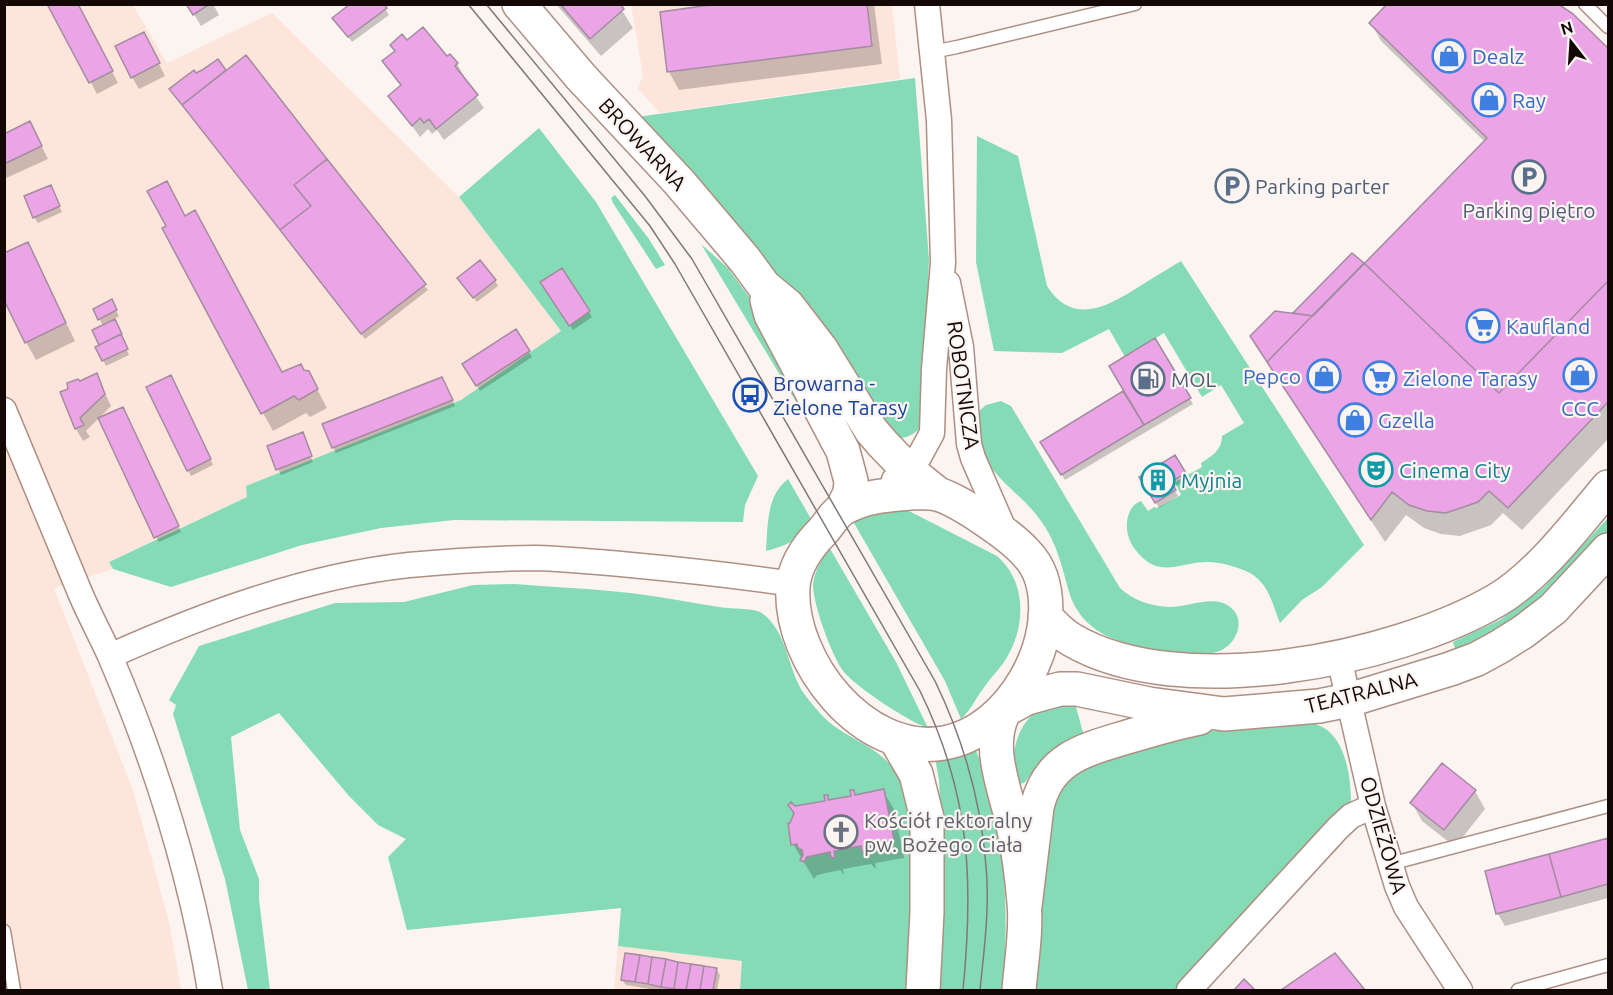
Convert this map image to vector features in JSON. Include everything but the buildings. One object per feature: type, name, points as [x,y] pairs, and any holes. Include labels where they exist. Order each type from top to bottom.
[{"type":"main road","name":"BROWARNA","points":[[519,4],[581,77],[679,182],[764,286],[788,306],[821,349],[871,430],[907,469],[938,494],[976,514],[1008,537],[1029,556],[1037,567],[1044,592],[1045,616],[1040,646],[1016,696],[1005,710]]},
{"type":"main road","name":"BROWARNA","points":[[764,286],[771,315],[843,451],[851,481],[850,493],[856,503]]},
{"type":"main road","name":"TEATRALNA","points":[[1045,616],[1070,640],[1094,651],[1142,665],[1176,670],[1228,670],[1288,666],[1339,658],[1414,636],[1460,618],[1498,599],[1522,582],[1565,538],[1608,487]]},
{"type":"main road","points":[[923,990],[927,912],[927,818],[916,774],[896,740],[852,712],[832,694],[818,675],[799,632],[793,584],[799,562],[808,548],[856,503],[910,493],[938,494]]},
{"type":"main road","name":"TEATRALNA","points":[[896,740],[931,744],[960,739],[1027,698],[1060,689],[1077,689],[1149,704],[1224,714],[1318,706],[1349,700],[1450,669],[1476,659],[1499,646],[1523,632],[1553,609],[1608,550]]},
{"type":"main road","points":[[1005,710],[999,720],[997,759],[1015,832],[1025,906]]},
{"type":"main road","points":[[1018,990],[1025,906],[1040,796],[1046,781],[1060,765],[1071,757],[1098,746],[1164,726],[1224,714]]},
{"type":"street","name":"ROBOTNICZA","points":[[856,503],[886,487],[907,469],[925,448],[932,433],[933,369],[943,263],[939,120],[927,4]]},
{"type":"street","name":"ROBOTNICZA","points":[[943,263],[961,347],[969,444],[1008,537]]},
{"type":"street","points":[[4,410],[82,598],[110,656],[139,730],[174,834],[201,939],[210,990]]},
{"type":"street","points":[[110,656],[171,630],[310,583],[407,565],[537,558],[695,571],[793,584]]},
{"type":"street","name":"ODZIEŻOWA","points":[[1339,658],[1372,806],[1390,864],[1406,907],[1460,990]]},
{"type":"street","points":[[1189,990],[1338,828],[1351,816],[1372,806]]},
{"type":"lane","points":[[932,52],[1096,9],[1135,4]]},
{"type":"lane","points":[[1585,4],[1608,27]]},
{"type":"lane","points":[[1390,864],[1608,806]]},
{"type":"lane","points":[[4,931],[14,990]]},
{"type":"lane","points":[[1518,990],[1608,965]]},
{"type":"shaded area","points":[[5,5],[133,5],[167,63],[272,13],[459,197],[561,331],[461,400],[246,486],[248,496],[110,561],[113,569],[54,588],[133,790],[170,926],[181,990],[5,990]]},
{"type":"shaded area","points":[[631,5],[892,5],[900,79],[660,113],[638,89],[643,75]]},
{"type":"shaded area","points":[[618,946],[743,961],[740,990],[614,990]]},
{"type":"green space","points":[[915,78],[929,260],[922,426],[909,436],[894,438],[637,117]]},
{"type":"green space","points":[[539,128],[596,202],[758,476],[745,505],[743,522],[454,520],[381,528],[302,545],[171,587],[113,569],[109,562],[247,497],[246,486],[461,400],[561,331],[459,197]]},
{"type":"green space","points":[[977,136],[1018,156],[1047,286],[1067,306],[1089,309],[1113,302],[1181,261],[1364,545],[1322,587],[1302,600],[1280,623],[1266,589],[1250,573],[1210,562],[1161,567],[1143,558],[1134,548],[1128,536],[1128,519],[1135,504],[1141,501],[1148,511],[1181,495],[1175,482],[1202,467],[1201,463],[1218,449],[1222,436],[1244,423],[1221,385],[1202,397],[1164,333],[1125,357],[1109,329],[1062,353],[994,351],[976,262]]},
{"type":"green space","points":[[615,195],[649,239],[665,265],[656,269],[613,203],[611,198]]},
{"type":"green space","points":[[701,244],[728,268],[750,298],[819,426],[813,430]]},
{"type":"green space","points":[[1001,401],[1011,406],[1120,588],[1143,602],[1156,605],[1170,607],[1213,601],[1229,606],[1235,612],[1239,622],[1237,633],[1227,647],[1214,653],[1197,655],[1154,650],[1114,639],[1091,626],[1082,617],[1069,592],[1058,555],[1047,529],[996,473],[982,452],[977,436],[978,412],[986,405]]},
{"type":"green space","points":[[788,479],[814,524],[792,541],[766,551],[772,502]]},
{"type":"green space","points":[[899,508],[997,556],[1014,579],[1018,592],[1020,619],[1013,646],[961,719],[945,681],[854,523],[860,517]]},
{"type":"green space","points":[[1608,518],[1608,531],[1543,598],[1505,625],[1455,649],[1453,642],[1500,620],[1543,588]]},
{"type":"green space","points":[[829,547],[896,662],[928,728],[896,712],[871,695],[850,678],[839,665],[820,617],[813,585],[817,570]]},
{"type":"green space","points":[[515,584],[632,593],[723,608],[752,610],[760,612],[769,619],[782,639],[799,685],[812,704],[833,725],[883,757],[900,779],[908,804],[913,841],[909,990],[740,990],[742,961],[618,946],[621,908],[407,930],[388,857],[406,839],[378,825],[349,796],[279,713],[231,737],[240,830],[259,879],[259,899],[270,990],[248,990],[225,879],[173,714],[176,705],[169,700],[199,646],[335,603],[404,602],[473,585]]},
{"type":"green space","points":[[1077,698],[1076,707],[1084,736],[1036,769],[1024,783],[1019,784],[1014,767],[1014,754],[1017,739],[1024,724],[1041,709]]},
{"type":"green space","points":[[1311,723],[1324,728],[1341,747],[1349,775],[1351,816],[1189,990],[1034,990],[1048,800],[1070,767],[1183,732],[1274,728]]},
{"type":"green space","points":[[975,748],[991,797],[1003,869],[1006,917],[1003,990],[939,990],[940,804],[935,758]]},
{"type":"tram line","points":[[468,4],[650,226],[675,264],[920,691],[937,729],[949,765],[964,837],[968,911],[963,990]]},
{"type":"tram line","points":[[486,4],[645,196],[692,259],[935,681],[962,748],[975,794],[984,842],[987,897],[980,990]]},
{"type":"place","name":"Dealz","points":[[1449,56]]},
{"type":"place","name":"Ray","points":[[1489,100]]},
{"type":"place","name":"Parking piętro","points":[[1529,177]]},
{"type":"place","name":"Parking parter","points":[[1232,186]]},
{"type":"place","name":"Kaufland","points":[[1483,326]]},
{"type":"place","name":"CCC","points":[[1580,375]]},
{"type":"place","name":"Pepco","points":[[1324,376]]},
{"type":"place","name":"Zielone Tarasy","points":[[1380,378]]},
{"type":"place","name":"MOL","points":[[1148,379]]},
{"type":"place","name":"Browarna - Zielone Tarasy","points":[[750,395]]},
{"type":"place","name":"Gzella","points":[[1355,420]]},
{"type":"place","name":"Cinema City","points":[[1376,470]]},
{"type":"place","name":"Myjnia","points":[[1158,480]]},
{"type":"place","name":"Kościół rektoralny pw. Bożego Ciała","points":[[841,832]]}]
